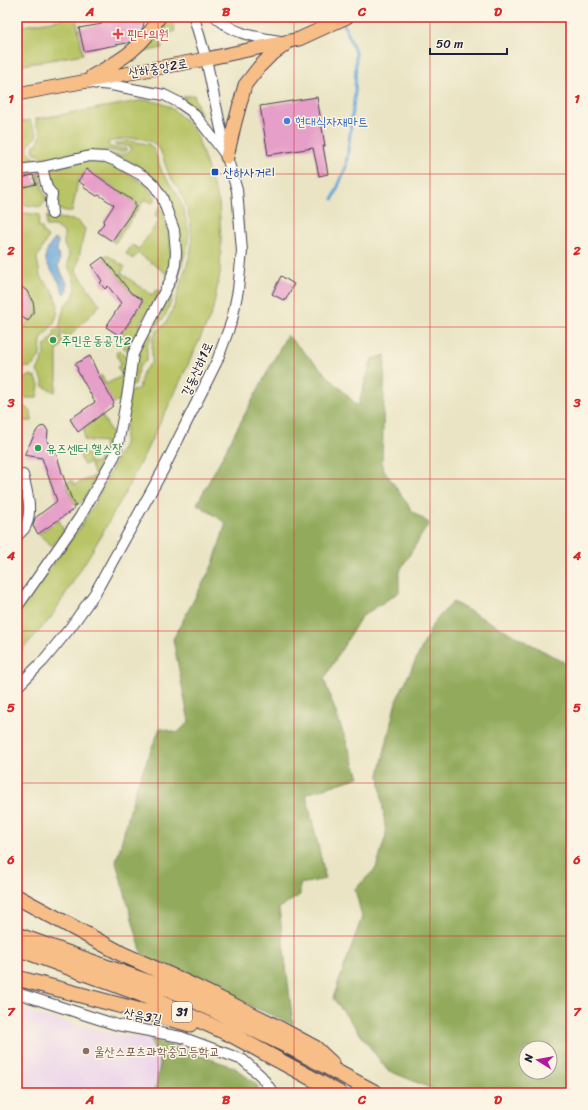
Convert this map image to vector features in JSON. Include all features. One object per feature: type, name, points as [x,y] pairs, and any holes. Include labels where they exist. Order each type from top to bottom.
[{"type":"highway","points":[[17,897],[122,954],[176,978],[276,1027],[315,1048],[346,1077]]},
{"type":"highway","points":[[17,935],[181,994],[290,1047],[376,1093]]},
{"type":"highway","name":"31","points":[[17,948],[141,994],[232,1035],[340,1093]]},
{"type":"highway","points":[[17,978],[232,1035]]},
{"type":"main road","points":[[81,82],[118,61],[140,44],[151,32],[159,17]]},
{"type":"main road","points":[[227,157],[245,85],[259,67],[270,56],[294,40],[347,17]]},
{"type":"main road","name":"산하중앙2로","points":[[17,94],[206,59],[294,40]]},
{"type":"street","name":"강동산하1로","points":[[17,687],[43,661],[70,628],[95,593],[163,470],[217,361],[232,320],[238,290],[242,251],[237,190],[227,157],[206,59],[194,17]]},
{"type":"street","points":[[216,17],[228,27],[258,38],[294,40]]},
{"type":"street","points":[[81,82],[111,85],[164,95],[178,102],[191,111],[227,157]]},
{"type":"street","points":[[17,170],[90,156],[106,157],[116,161],[145,177],[154,185],[166,206],[174,230],[176,252],[175,265],[171,279],[133,354],[115,455],[80,516],[17,607]]},
{"type":"street","points":[[42,166],[47,188],[52,194],[52,214]]},
{"type":"street","points":[[17,536],[24,529],[30,510],[28,492],[23,475]]},
{"type":"street","name":"산음3길","points":[[17,993],[117,1025],[181,1037],[243,1060],[261,1076],[273,1093]]},
{"type":"shaded area","name":"울산스포츠과학중고등학교","points":[[17,1007],[39,1016],[119,1035],[150,1039],[160,1063],[155,1093],[17,1093]]},
{"type":"green space","points":[[76,17],[83,54],[18,66],[17,27]]},
{"type":"green space","points":[[163,17],[172,17],[175,31],[167,34],[158,27]]},
{"type":"green space","points":[[152,37],[160,41],[162,48],[130,55]]},
{"type":"green space","points":[[194,95],[201,116],[182,98]]},
{"type":"green space","points":[[145,100],[161,103],[170,107],[182,117],[196,133],[219,203],[221,239],[220,274],[212,313],[173,397],[125,493],[95,546],[50,619],[17,655],[17,615],[19,610],[80,528],[96,501],[124,444],[130,392],[139,388],[143,372],[152,362],[152,345],[155,334],[163,326],[173,309],[192,243],[190,221],[184,199],[171,178],[162,154],[157,146],[145,139],[123,139],[109,142],[108,144],[110,147],[126,149],[126,151],[104,150],[101,153],[44,162],[41,156],[35,154],[33,149],[34,145],[38,142],[40,135],[38,126],[36,126],[36,119]]},
{"type":"green space","points":[[30,120],[37,135],[28,146],[28,151],[38,161],[17,164],[17,123]]},
{"type":"green space","points":[[129,141],[149,144],[154,150],[162,172],[178,195],[184,211],[189,233],[187,247],[172,299],[165,316],[153,331],[149,328],[172,289],[181,259],[181,239],[169,202],[161,185],[136,165],[123,158],[107,154],[121,155],[128,153],[132,148],[114,144]]},
{"type":"green space","points":[[87,160],[104,161],[113,165],[145,184],[155,197],[155,201],[152,203],[145,199],[115,243],[112,241],[136,206],[136,203],[87,169],[78,181],[72,212],[56,209],[57,193],[48,176],[49,169]]},
{"type":"green space","points":[[39,172],[43,190],[47,199],[41,207],[17,204],[17,175],[20,174],[24,186],[39,183],[37,173]]},
{"type":"green space","points":[[161,207],[167,224],[170,240],[170,256],[167,274],[138,253],[133,259],[126,254],[132,245],[139,249],[160,219],[155,215]]},
{"type":"green space","points":[[26,213],[40,215],[38,227],[39,226],[43,229],[42,231],[48,237],[37,258],[40,276],[52,290],[58,305],[57,315],[53,325],[41,339],[40,356],[30,367],[17,368],[16,339],[29,320],[34,308],[34,303],[29,293],[17,283],[17,218]]},
{"type":"green space","points":[[47,216],[78,221],[85,229],[76,271],[100,305],[67,339],[58,327],[60,325],[65,305],[73,298],[76,288],[68,266],[69,254],[64,245],[64,232],[54,226],[46,226]]},
{"type":"green space","points":[[107,255],[125,267],[121,273],[152,295],[156,290],[160,291],[155,305],[146,313],[140,323],[140,330],[129,352],[123,347],[127,341],[120,336],[142,303],[142,300],[131,293],[103,257]]},
{"type":"green space","points":[[56,328],[62,336],[60,337],[64,342],[57,350],[57,379],[55,392],[43,386],[43,381],[37,371],[44,354],[45,344],[47,344],[55,333],[53,331]]},
{"type":"green space","points":[[146,331],[152,334],[147,347],[147,360],[139,367],[135,385],[130,387],[135,354]]},
{"type":"green space","points":[[287,335],[358,406],[372,359],[385,355],[382,467],[413,512],[429,523],[399,572],[399,592],[361,617],[324,679],[359,777],[306,794],[326,879],[300,884],[300,895],[279,908],[293,1024],[144,961],[116,862],[137,785],[160,728],[177,733],[189,722],[173,639],[213,564],[226,523],[197,504]]},
{"type":"green space","points":[[119,350],[129,359],[122,399],[114,403],[107,394],[108,393],[99,376],[102,376],[106,384],[122,376],[117,367],[121,364],[116,353]]},
{"type":"green space","points":[[32,375],[33,377],[35,376],[39,385],[37,398],[17,396],[17,381]]},
{"type":"green space","points":[[17,405],[29,409],[32,421],[17,419]]},
{"type":"green space","points":[[102,415],[112,434],[109,449],[104,448],[105,442],[84,440],[84,428]]},
{"type":"green space","points":[[83,454],[90,455],[89,462],[98,463],[99,457],[107,459],[82,502],[76,505],[70,496],[71,495],[66,483],[72,480],[74,485],[95,476],[90,463],[83,465],[80,456]]},
{"type":"green space","points":[[21,482],[23,486],[25,515],[21,517],[17,515],[17,483]]},
{"type":"green space","points":[[59,520],[64,531],[52,546],[38,534]]},
{"type":"green space","points":[[453,602],[571,666],[571,1093],[442,1093],[387,1070],[333,998],[362,917],[355,889],[376,868],[386,835],[379,775],[396,701],[434,622]]},
{"type":"green space","points":[[150,1039],[234,1067],[257,1085],[259,1093],[155,1093],[160,1063]]},
{"type":"water","points":[[55,239],[58,240],[57,252],[60,259],[58,267],[67,283],[67,292],[65,294],[63,293],[60,284],[49,267],[46,258],[46,253],[49,246]]},
{"type":"building","points":[[101,17],[145,17],[143,27],[131,41],[84,51],[79,28],[102,24]]},
{"type":"building","points":[[317,97],[328,174],[319,176],[313,148],[268,155],[260,106]]},
{"type":"building","points":[[87,169],[136,203],[134,205],[136,206],[112,241],[98,232],[114,205],[83,187],[84,185],[78,181]]},
{"type":"building","points":[[33,175],[36,184],[24,187],[22,178]]},
{"type":"building","points":[[103,257],[131,293],[142,299],[142,303],[120,336],[106,327],[121,303],[108,286],[105,289],[100,283],[102,281],[92,265]]},
{"type":"building","points":[[281,276],[294,284],[285,301],[272,294]]},
{"type":"building","points":[[17,283],[27,291],[33,302],[33,313],[28,321],[17,314],[22,305],[17,300]]},
{"type":"building","points":[[90,356],[114,403],[112,405],[113,406],[78,432],[70,419],[95,402],[75,364]]},
{"type":"building","points":[[45,426],[48,431],[47,441],[54,454],[56,453],[72,500],[76,505],[73,507],[74,509],[38,534],[33,526],[35,518],[57,501],[42,458],[24,455],[37,430],[40,427]]},
{"type":"waterway","points":[[333,199],[346,167],[355,92],[356,54],[343,22]]},
{"type":"place","name":"핀다의원","points":[[118,34]]},
{"type":"place","name":"현대식자재마트","points":[[287,121]]},
{"type":"place","name":"산하사거리","points":[[215,172]]},
{"type":"place","name":"주민운동공간2","points":[[53,340]]},
{"type":"place","name":"유즈센터 헬스장","points":[[38,448]]},
{"type":"place","name":"울산스포츠과학중고등학교","points":[[86,1051]]}]
